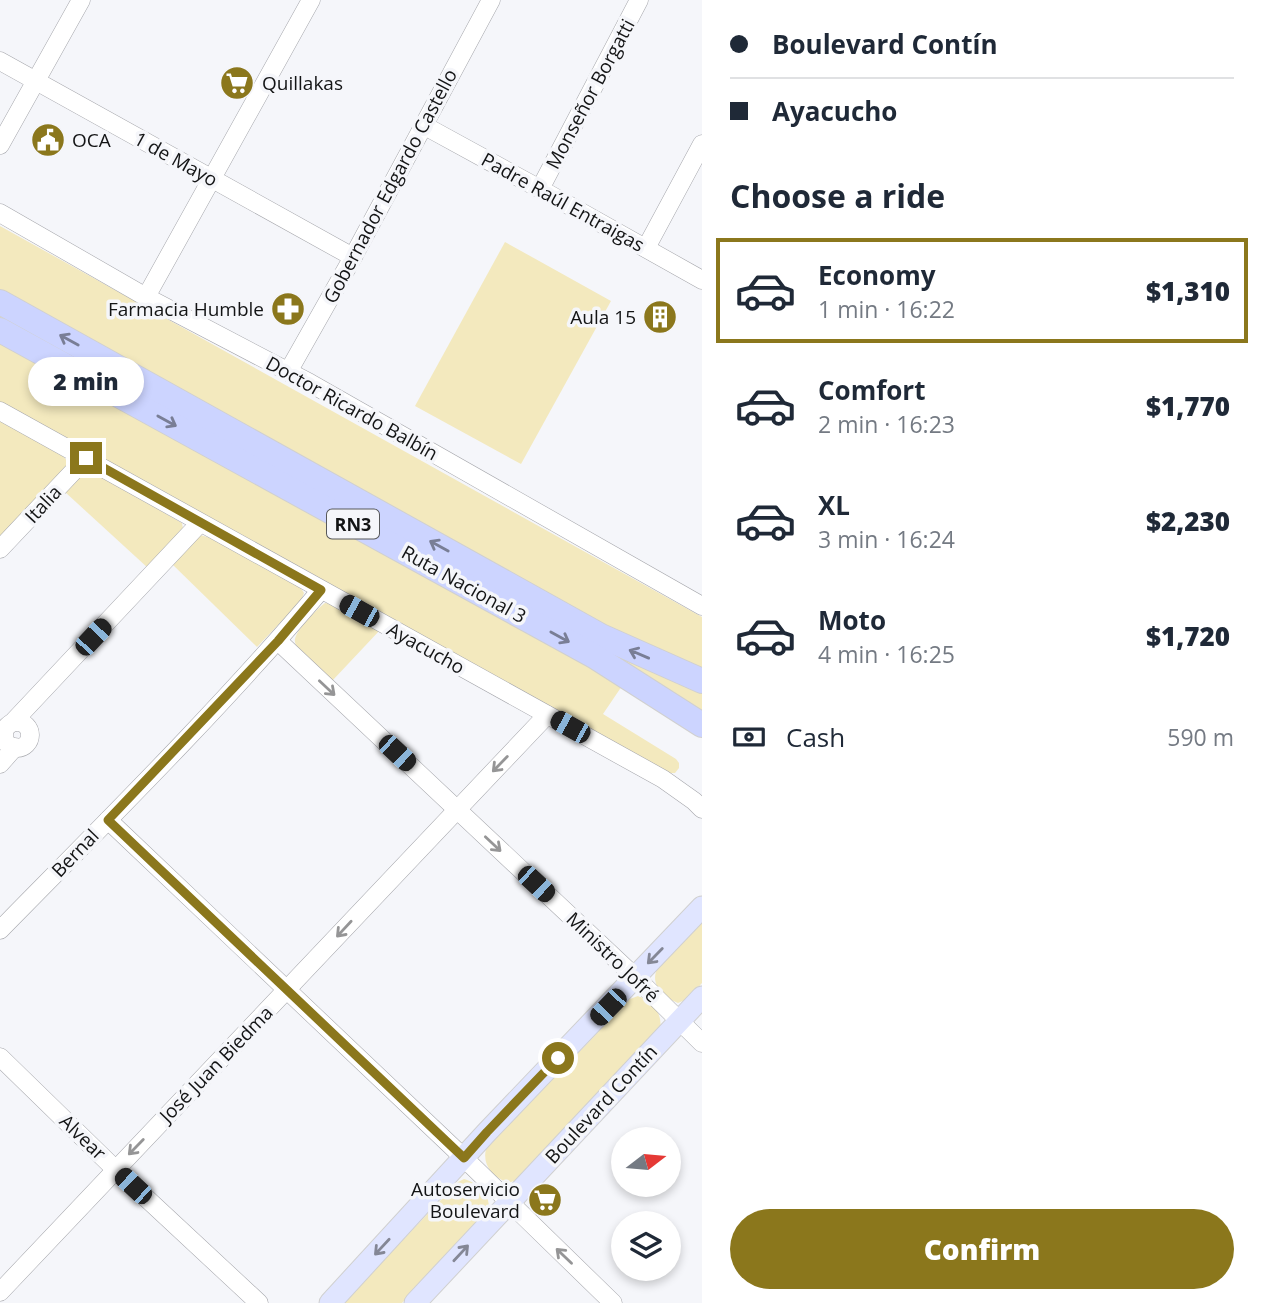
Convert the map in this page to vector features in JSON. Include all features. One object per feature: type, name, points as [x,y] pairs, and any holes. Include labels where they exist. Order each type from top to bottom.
[{"type":"highway","name":"Ruta Nacional 3","points":[[0,302],[601,636],[702,681]]},
{"type":"highway","name":"Ruta Nacional 3","points":[[0,330],[594,656],[702,725]]},
{"type":"main road","points":[[330,1303],[487,1132],[702,907]]},
{"type":"main road","name":"Boulevard Contín","points":[[415,1303],[702,997]]},
{"type":"street","points":[[0,145],[81,0]]},
{"type":"street","points":[[146,297],[311,0]]},
{"type":"street","name":"Gobernador Edgardo Castello","points":[[288,372],[491,0]]},
{"type":"street","name":"Monseñor Borgatti","points":[[540,189],[639,0]]},
{"type":"street","name":"1 de Mayo","points":[[0,61],[353,257]]},
{"type":"street","name":"Padre Raúl Entraigas","points":[[423,125],[702,280]]},
{"type":"street","points":[[646,248],[702,144]]},
{"type":"street","name":"Doctor Ricardo Balbín","points":[[0,213],[702,606]]},
{"type":"street","name":"Ayacucho","points":[[0,411],[663,779],[702,809]]},
{"type":"street","name":"Italia","points":[[0,549],[86,458]]},
{"type":"street","points":[[0,764],[15,747],[27,744],[29,740],[30,732],[26,724],[12,723],[200,523]]},
{"type":"street","name":"Bernal","points":[[0,930],[278,641],[321,590]]},
{"type":"street","name":"Ministro Jofré","points":[[278,641],[702,1043]]},
{"type":"street","name":"José Juan Biedma","points":[[0,1292],[547,715]]},
{"type":"street","points":[[108,820],[288,989],[613,1303]]},
{"type":"street","name":"Alvear","points":[[0,1057],[259,1303]]},
{"type":"shaded area","points":[[0,226],[702,617],[702,672],[613,633],[0,292]]},
{"type":"shaded area","points":[[505,242],[611,301],[521,464],[415,406]]},
{"type":"shaded area","points":[[0,339],[624,683],[603,714],[676,759],[679,768],[675,773],[669,773],[0,403]]},
{"type":"shaded area","points":[[0,421],[63,456],[69,465],[0,541]]},
{"type":"shaded area","points":[[89,471],[182,523],[183,529],[148,568],[65,492],[83,473]]},
{"type":"shaded area","points":[[200,535],[211,538],[299,585],[304,593],[301,601],[257,647],[172,564]]},
{"type":"shaded area","points":[[325,603],[333,604],[380,630],[332,681],[297,648],[295,642],[311,615]]},
{"type":"shaded area","points":[[610,650],[702,689],[702,715],[632,671]]},
{"type":"shaded area","points":[[702,921],[702,983],[687,999],[678,1003],[659,990],[655,975],[657,969]]},
{"type":"shaded area","points":[[638,996],[655,1008],[660,1018],[660,1029],[517,1180],[508,1183],[498,1178],[487,1166],[486,1149],[630,999]]},
{"type":"shaded area","points":[[464,1179],[483,1191],[488,1201],[488,1211],[402,1303],[343,1303],[458,1182]]},
{"type":"place","name":"Quillakas","points":[[237,83]]},
{"type":"place","name":"OCA","points":[[48,140]]},
{"type":"place","name":"Farmacia Humble","points":[[288,309]]},
{"type":"place","name":"Aula 15","points":[[660,317]]},
{"type":"place","name":"Autoservicio Boulevard","points":[[545,1200]]},
{"type":"route","points":[[86,458],[321,590],[278,641],[108,820],[464,1158],[558,1058]]}]
